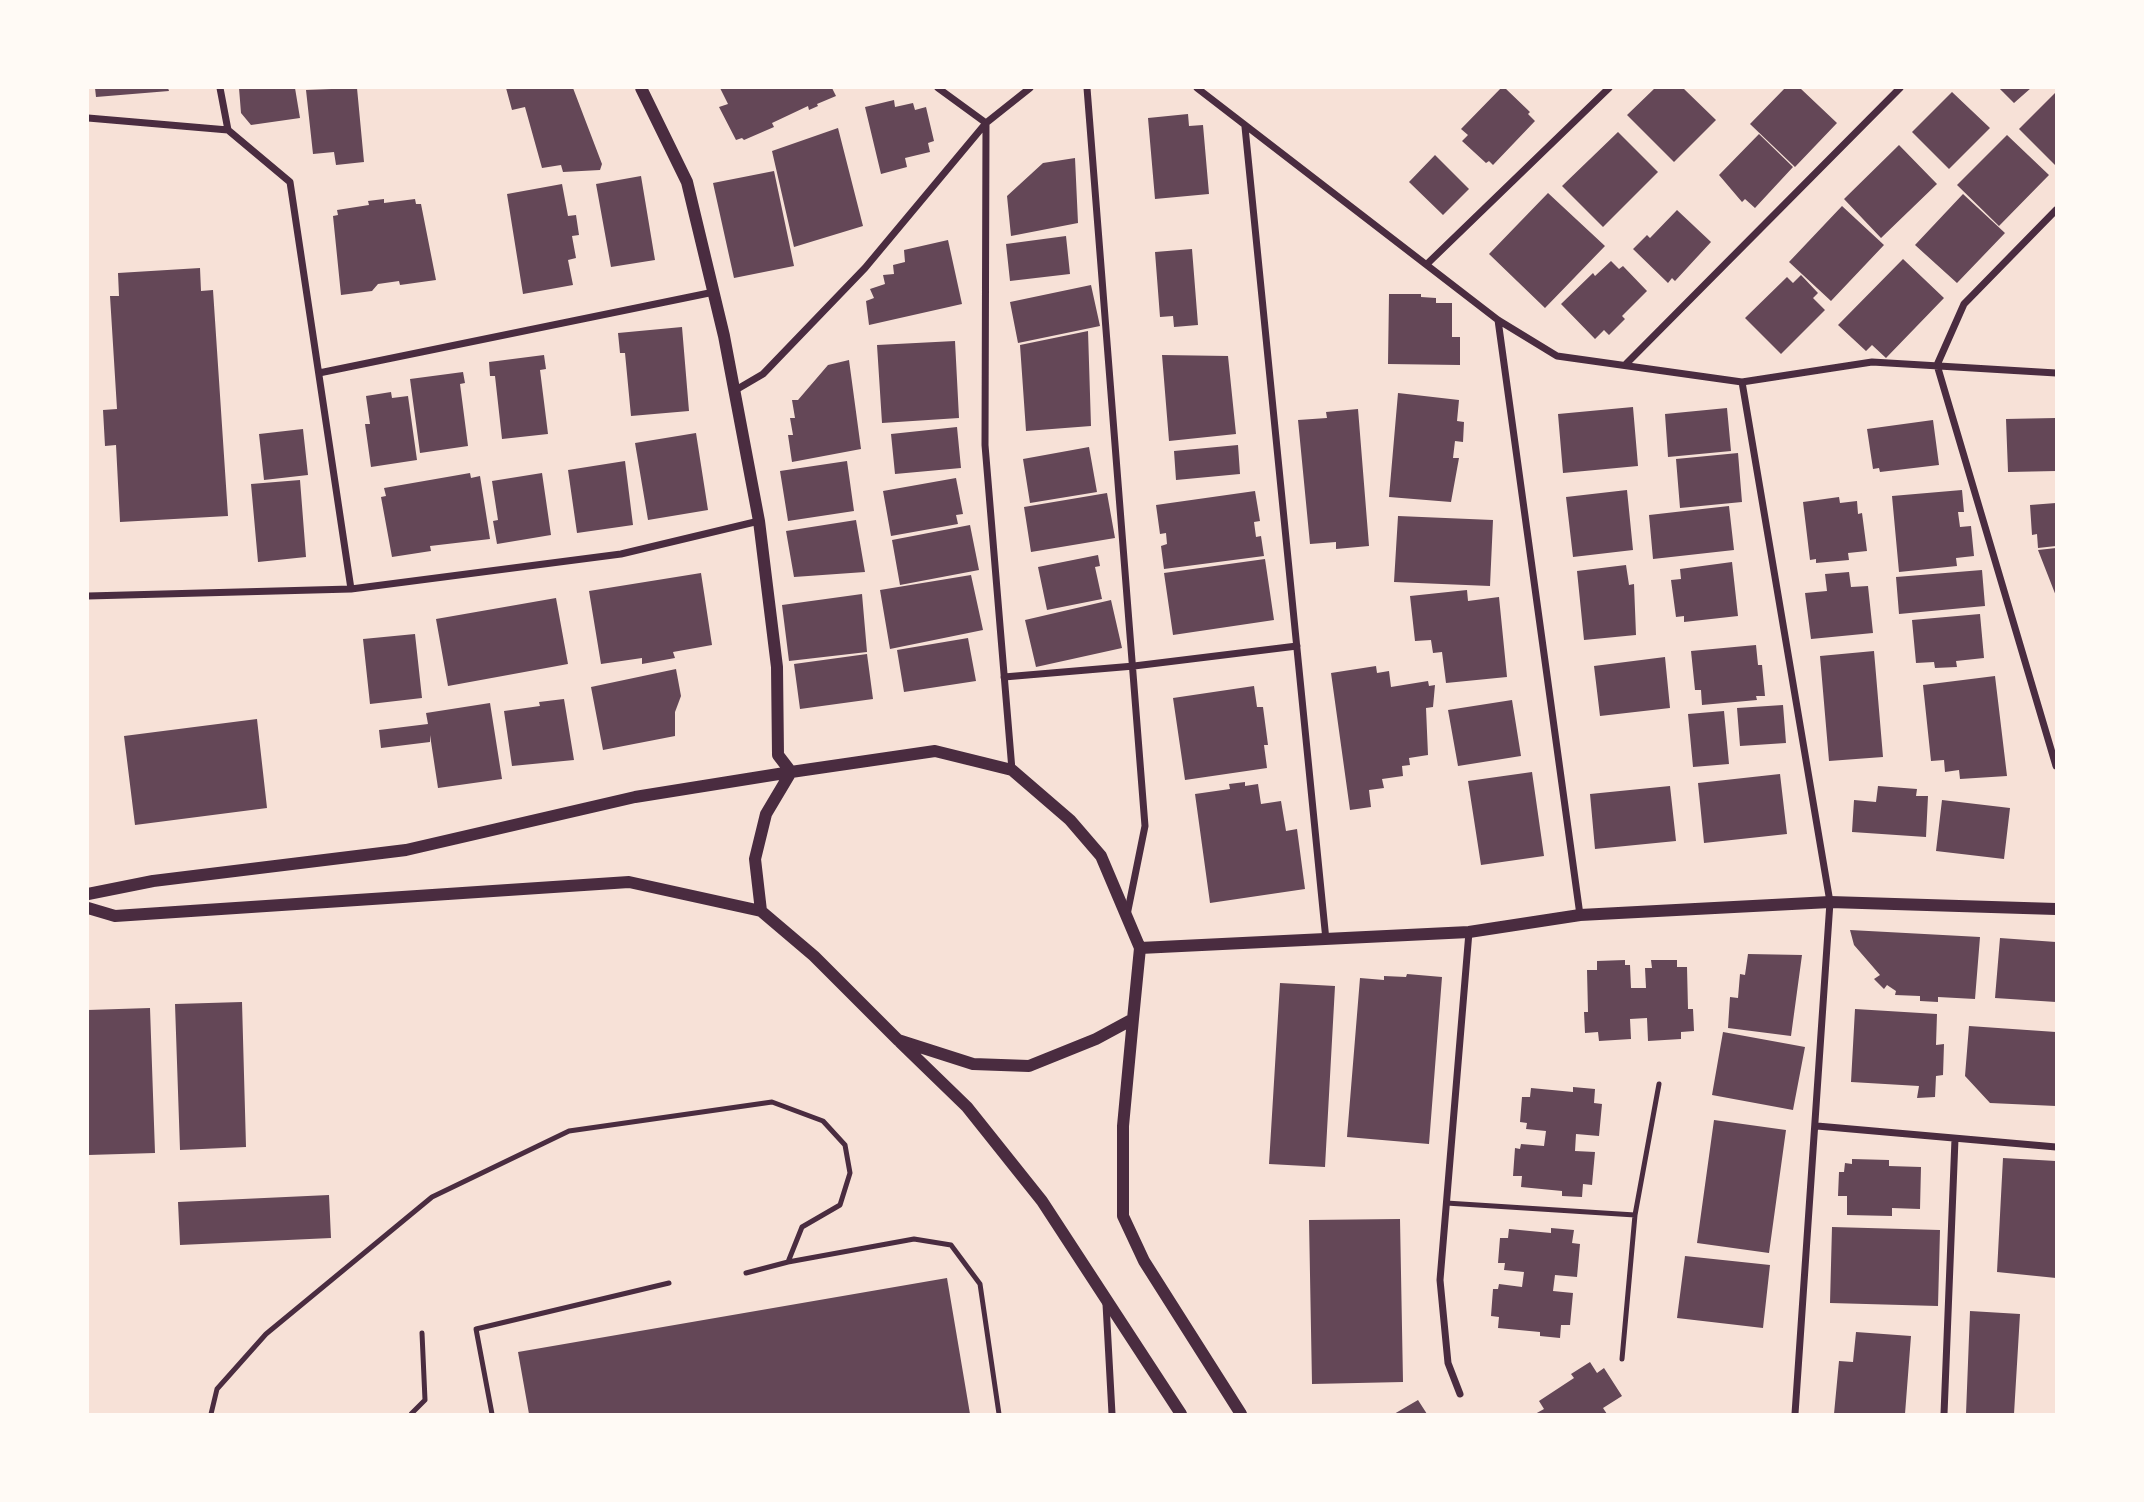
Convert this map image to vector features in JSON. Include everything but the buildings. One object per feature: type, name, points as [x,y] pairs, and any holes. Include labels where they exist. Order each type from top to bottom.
[{"type":"street","points":[[220,88],[228,130]]},
{"type":"street","points":[[641,88],[687,182],[713,292],[759,521],[777,667],[778,755],[791,772]]},
{"type":"street","points":[[938,88],[986,123]]},
{"type":"street","points":[[734,391],[763,374],[865,268],[986,123],[1030,88]]},
{"type":"street","points":[[1087,88],[1145,826],[1127,915]]},
{"type":"street","points":[[1197,88],[1498,320],[1558,356],[1742,382],[1872,362],[2056,373]]},
{"type":"street","points":[[1427,264],[1609,88]]},
{"type":"street","points":[[1625,365],[1900,88]]},
{"type":"street","points":[[88,118],[228,130],[290,181],[351,589]]},
{"type":"street","points":[[986,123],[985,445],[1012,770]]},
{"type":"street","points":[[1245,127],[1326,940]]},
{"type":"street","points":[[2056,210],[1964,304],[1937,365],[2056,765]]},
{"type":"street","points":[[319,373],[713,292]]},
{"type":"street","points":[[1498,320],[1580,915]]},
{"type":"street","points":[[1742,382],[1830,902],[1817,1126],[1795,1415]]},
{"type":"street","points":[[88,596],[351,589],[621,554],[759,521]]},
{"type":"street","points":[[1004,677],[1134,666],[1297,646]]},
{"type":"street","points":[[88,894],[153,881],[406,850],[635,797],[935,751],[1012,770],[1070,820],[1101,856],[1140,948],[1123,1126],[1123,1216],[1144,1261],[1241,1415]]},
{"type":"street","points":[[761,911],[755,859],[766,814],[791,772]]},
{"type":"street","points":[[88,908],[115,916],[629,882],[761,911],[814,956],[967,1107],[1042,1201],[1181,1415]]},
{"type":"street","points":[[1140,948],[1469,932],[1580,915],[1830,902],[2056,909]]},
{"type":"street","points":[[1460,1394],[1448,1363],[1440,1280],[1469,932]]},
{"type":"street","points":[[898,1040],[974,1064],[1029,1066],[1097,1039],[1133,1019]]},
{"type":"street","points":[[1817,1126],[2056,1147]]},
{"type":"street","points":[[1944,1415],[1955,1139]]},
{"type":"street","points":[[1105,1296],[1112,1415]]},
{"type":"lane","points":[[1622,1359],[1635,1215],[1659,1084]]},
{"type":"lane","points":[[211,1415],[217,1389],[266,1334],[432,1197],[569,1131],[772,1102],[823,1121],[845,1145],[850,1173],[840,1205],[802,1227],[788,1262]]},
{"type":"lane","points":[[1446,1203],[1635,1215]]},
{"type":"lane","points":[[747,1273],[788,1262],[914,1239],[951,1245],[980,1284],[999,1415]]},
{"type":"lane","points":[[492,1415],[476,1329],[669,1283]]},
{"type":"lane","points":[[411,1415],[425,1400],[422,1333]]}]
